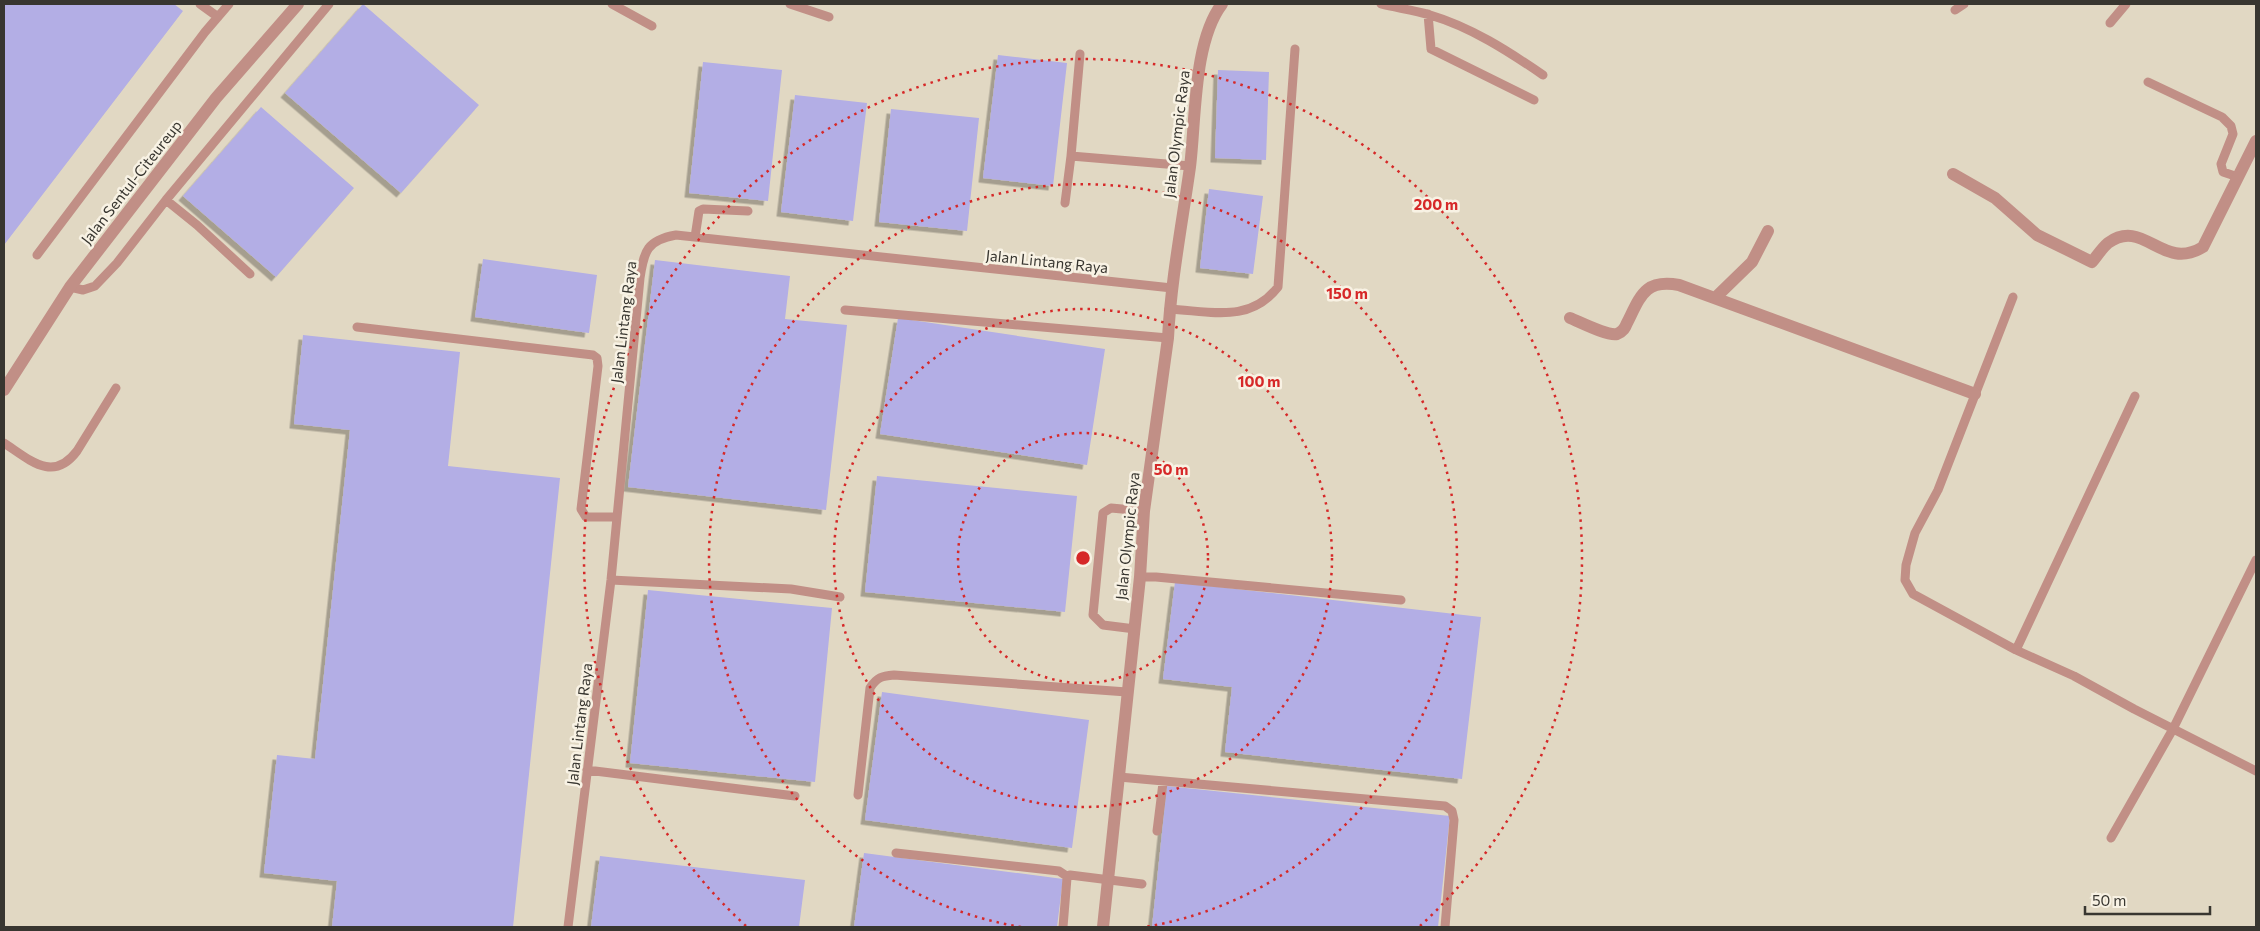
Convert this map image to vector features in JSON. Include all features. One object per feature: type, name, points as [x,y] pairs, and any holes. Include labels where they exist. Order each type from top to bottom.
[{"type":"street","name":"Jalan Sentul-Citeureup","points":[[4,390],[70,287],[216,98],[298,4]]},
{"type":"street","name":"Jalan Olympic Raya","points":[[1103,927],[1140,577],[1144,511],[1168,338],[1169,309],[1190,166],[1205,40],[1210,24],[1222,4]]},
{"type":"street","points":[[1953,174],[1995,198],[2037,235],[2064,250],[2092,262],[2106,244],[2123,236],[2145,240],[2174,255],[2187,255],[2203,247],[2256,141]]},
{"type":"street","points":[[1715,298],[1752,262],[1768,231]]},
{"type":"street","points":[[1570,318],[1608,333],[1617,334],[1624,330],[1646,290],[1651,286],[1660,283],[1679,285],[1975,394]]},
{"type":"lane","points":[[200,4],[218,17]]},
{"type":"lane","points":[[37,256],[218,17],[230,4]]},
{"type":"lane","points":[[70,287],[83,290],[94,286],[117,263],[166,200],[329,4]]},
{"type":"lane","points":[[612,4],[652,26]]},
{"type":"lane","points":[[790,4],[829,17]]},
{"type":"lane","points":[[1381,4],[1428,14],[1506,50],[1543,75]]},
{"type":"lane","points":[[1956,10],[1964,4]]},
{"type":"lane","points":[[2110,23],[2126,4]]},
{"type":"lane","points":[[1428,14],[1431,49],[1534,100]]},
{"type":"lane","points":[[1169,309],[1234,313],[1249,311],[1262,303],[1278,287],[1295,49]]},
{"type":"lane","points":[[1065,203],[1080,54]]},
{"type":"lane","points":[[2148,82],[2227,121],[2233,134],[2221,164],[2223,172],[2238,177]]},
{"type":"lane","points":[[1071,156],[1190,166]]},
{"type":"lane","points":[[166,200],[197,225],[250,274]]},
{"type":"lane","points":[[694,237],[696,217],[699,211],[703,209],[748,211]]},
{"type":"lane","name":"Jalan Lintang Raya","points":[[568,927],[611,580],[643,261],[649,247],[659,239],[676,235],[1172,288]]},
{"type":"lane","points":[[2013,296],[1938,490],[1916,533],[1906,565],[1905,580],[1913,594],[2016,650],[2074,676],[2256,771]]},
{"type":"lane","points":[[845,310],[1168,338]]},
{"type":"lane","points":[[357,327],[593,355],[597,358],[598,366],[581,509],[586,518],[616,518]]},
{"type":"lane","points":[[4,443],[38,465],[46,468],[60,467],[77,451],[116,388]]},
{"type":"lane","points":[[2016,650],[2134,396]]},
{"type":"lane","points":[[1134,629],[1103,625],[1093,615],[1103,513],[1110,508],[1144,511]]},
{"type":"lane","points":[[2111,838],[2173,729],[2256,560]]},
{"type":"lane","points":[[1140,577],[1401,600]]},
{"type":"lane","points":[[611,580],[791,589],[840,597]]},
{"type":"lane","points":[[858,795],[870,688],[875,680],[882,676],[904,675],[1127,692]]},
{"type":"lane","points":[[587,770],[795,796]]},
{"type":"lane","points":[[1119,777],[1445,806],[1452,811],[1454,820],[1445,927]]},
{"type":"lane","points":[[1157,831],[1163,782]]},
{"type":"lane","points":[[896,853],[1060,870],[1068,877],[1142,884]]},
{"type":"lane","points":[[1063,927],[1068,877]]},
{"type":"shaded area","points":[[4,4],[2256,4],[2256,927],[4,927]]},
{"type":"building","points":[[4,4],[174,4],[183,11],[4,245]]},
{"type":"building","points":[[363,4],[479,105],[401,193],[285,93]]},
{"type":"building","points":[[998,55],[1067,63],[1053,186],[983,178]]},
{"type":"building","points":[[703,62],[782,70],[768,201],[689,193]]},
{"type":"building","points":[[1218,70],[1269,72],[1266,160],[1215,158]]},
{"type":"building","points":[[795,95],[867,103],[853,221],[781,212]]},
{"type":"building","points":[[261,107],[354,188],[276,277],[183,196]]},
{"type":"building","points":[[891,109],[979,118],[967,231],[879,222]]},
{"type":"building","points":[[1209,189],[1263,196],[1253,274],[1200,268]]},
{"type":"building","points":[[483,259],[597,275],[589,333],[475,317]]},
{"type":"building","points":[[655,260],[790,276],[785,319],[847,325],[826,510],[628,487]]},
{"type":"building","points":[[898,318],[1105,349],[1087,465],[880,434]]},
{"type":"building","points":[[303,335],[460,352],[448,466],[560,478],[513,927],[332,927],[337,881],[264,873],[277,755],[315,759],[350,430],[294,424]]},
{"type":"building","points":[[877,476],[1077,496],[1065,612],[865,592]]},
{"type":"building","points":[[1175,582],[1481,617],[1462,779],[1225,752],[1232,687],[1163,679]]},
{"type":"building","points":[[648,590],[832,608],[815,782],[630,763]]},
{"type":"building","points":[[882,692],[1089,720],[1072,848],[865,820]]},
{"type":"building","points":[[1167,786],[1450,816],[1438,927],[1152,927]]},
{"type":"building","points":[[864,853],[1063,879],[1057,927],[854,927]]},
{"type":"building","points":[[600,856],[805,880],[799,927],[591,927]]}]
